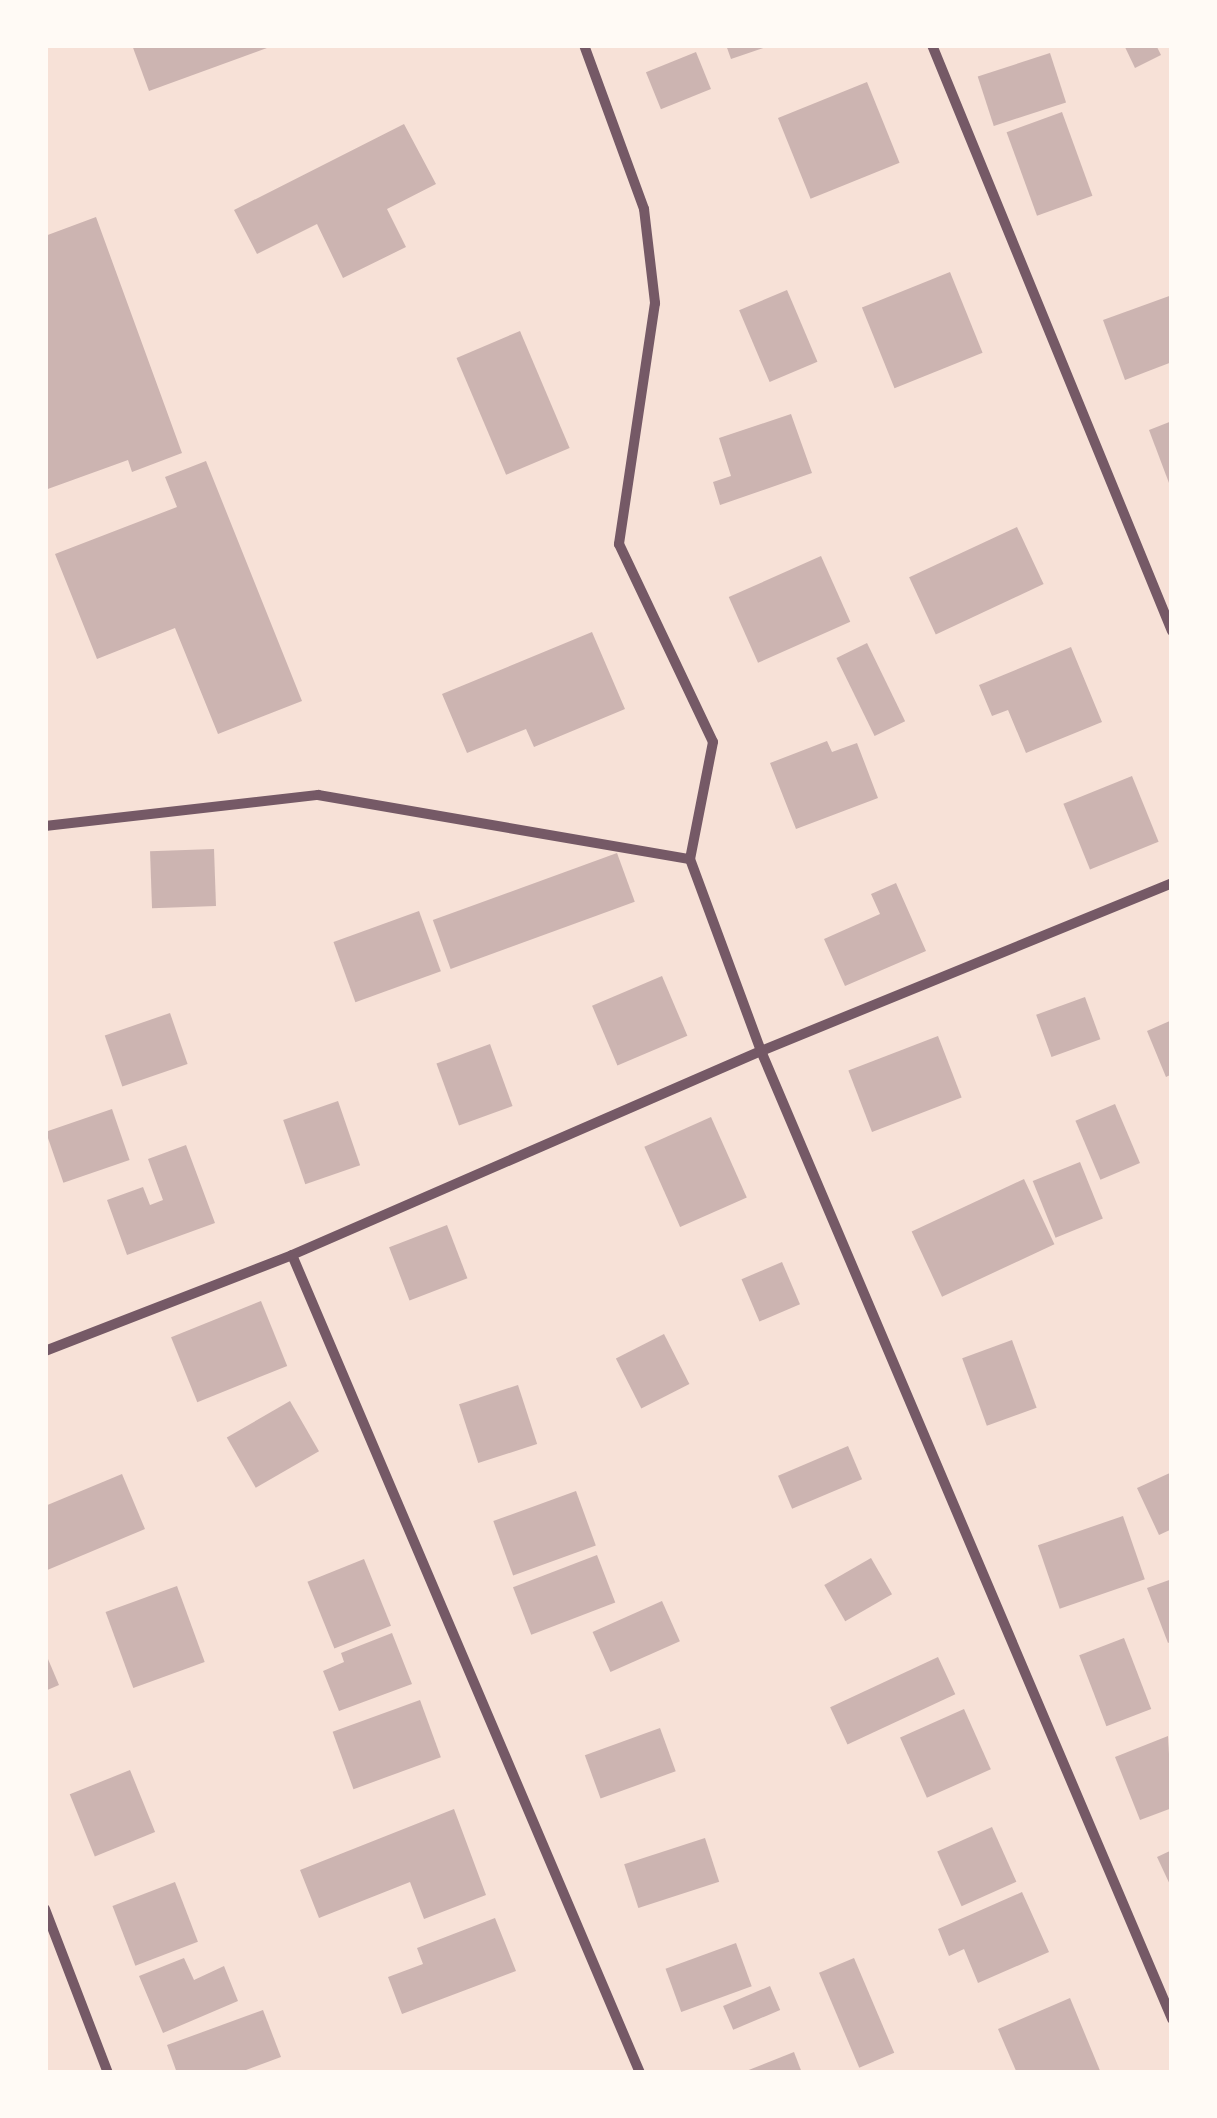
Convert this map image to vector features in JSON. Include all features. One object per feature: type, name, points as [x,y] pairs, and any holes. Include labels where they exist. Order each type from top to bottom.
[{"type":"street","points":[[584,45],[644,209],[655,303],[619,544],[713,742],[690,859],[761,1051],[1172,2020]]},
{"type":"street","points":[[932,45],[1172,632]]},
{"type":"street","points":[[45,826],[318,795],[690,859]]},
{"type":"street","points":[[45,1350],[292,1255],[761,1051],[1172,882]]},
{"type":"street","points":[[292,1255],[640,2073]]},
{"type":"street","points":[[45,1908],[108,2073]]},
{"type":"building","points":[[132,45],[275,45],[149,91]]},
{"type":"building","points":[[726,45],[769,45],[769,46],[731,59]]},
{"type":"building","points":[[1124,45],[1156,45],[1161,55],[1135,68]]},
{"type":"building","points":[[696,52],[711,89],[661,109],[646,72]]},
{"type":"building","points":[[1050,53],[1066,102],[994,126],[978,76]]},
{"type":"building","points":[[867,82],[900,163],[811,199],[778,118]]},
{"type":"building","points":[[1062,112],[1092,196],[1037,216],[1007,132]]},
{"type":"building","points":[[404,124],[436,184],[387,209],[406,247],[343,278],[317,224],[257,254],[234,210]]},
{"type":"building","points":[[96,217],[182,453],[132,472],[128,460],[45,490],[45,236]]},
{"type":"building","points":[[950,272],[983,353],[895,388],[862,308]]},
{"type":"building","points":[[787,290],[817,362],[770,382],[739,310]]},
{"type":"building","points":[[1172,295],[1172,362],[1125,380],[1103,320]]},
{"type":"building","points":[[520,331],[570,448],[506,475],[456,358]]},
{"type":"building","points":[[791,414],[812,473],[720,505],[713,482],[731,476],[719,438]]},
{"type":"building","points":[[1172,421],[1172,491],[1149,430]]},
{"type":"building","points":[[206,461],[302,701],[218,734],[175,628],[97,659],[55,554],[177,507],[165,477]]},
{"type":"building","points":[[1017,527],[1044,584],[936,634],[909,577]]},
{"type":"building","points":[[821,556],[850,622],[758,663],[729,597]]},
{"type":"building","points":[[592,632],[625,709],[534,747],[526,729],[467,753],[442,694]]},
{"type":"building","points":[[867,643],[905,721],[875,736],[836,658]]},
{"type":"building","points":[[1071,647],[1102,722],[1026,753],[1008,710],[992,716],[979,685]]},
{"type":"building","points":[[827,741],[832,752],[857,743],[878,798],[796,829],[770,763]]},
{"type":"building","points":[[1132,776],[1159,842],[1090,870],[1063,804]]},
{"type":"building","points":[[214,849],[216,906],[152,908],[150,851]]},
{"type":"building","points":[[617,853],[635,902],[451,969],[433,920]]},
{"type":"building","points":[[896,883],[926,951],[845,986],[824,939],[880,914],[871,894]]},
{"type":"building","points":[[419,911],[441,971],[355,1002],[333,942]]},
{"type":"building","points":[[662,976],[687,1036],[617,1066],[592,1006]]},
{"type":"building","points":[[1085,997],[1100,1039],[1052,1057],[1036,1015]]},
{"type":"building","points":[[170,1013],[188,1064],[122,1087],[105,1035]]},
{"type":"building","points":[[1172,1020],[1172,1074],[1166,1077],[1147,1031]]},
{"type":"building","points":[[938,1036],[962,1098],[872,1132],[848,1070]]},
{"type":"building","points":[[490,1044],[513,1106],[459,1126],[436,1063]]},
{"type":"building","points":[[338,1101],[360,1165],[305,1184],[283,1120]]},
{"type":"building","points":[[1115,1104],[1140,1163],[1100,1180],[1075,1121]]},
{"type":"building","points":[[112,1109],[130,1160],[63,1183],[46,1132]]},
{"type":"building","points":[[711,1117],[747,1197],[680,1227],[644,1147]]},
{"type":"building","points":[[186,1145],[215,1223],[127,1255],[107,1200],[143,1187],[150,1205],[163,1200],[148,1159]]},
{"type":"building","points":[[1080,1162],[1103,1219],[1056,1238],[1033,1181]]},
{"type":"building","points":[[1024,1179],[1054,1244],[942,1297],[912,1231]]},
{"type":"building","points":[[447,1225],[467,1278],[410,1300],[389,1247]]},
{"type":"building","points":[[782,1262],[800,1304],[759,1322],[741,1279]]},
{"type":"building","points":[[261,1301],[287,1366],[197,1402],[171,1337]]},
{"type":"building","points":[[664,1334],[689,1384],[641,1408],[616,1359]]},
{"type":"building","points":[[1012,1340],[1037,1408],[987,1426],[962,1358]]},
{"type":"building","points":[[518,1385],[537,1444],[478,1463],[459,1404]]},
{"type":"building","points":[[290,1401],[319,1451],[256,1488],[227,1438]]},
{"type":"building","points":[[848,1446],[862,1479],[792,1509],[778,1476]]},
{"type":"building","points":[[1172,1472],[1172,1529],[1159,1535],[1137,1488]]},
{"type":"building","points":[[122,1474],[145,1529],[45,1571],[45,1506]]},
{"type":"building","points":[[576,1491],[596,1546],[513,1576],[493,1521]]},
{"type":"building","points":[[1123,1516],[1145,1579],[1060,1609],[1038,1545]]},
{"type":"building","points":[[597,1555],[615,1603],[531,1635],[513,1587]]},
{"type":"building","points":[[871,1558],[892,1594],[845,1621],[824,1585]]},
{"type":"building","points":[[364,1559],[391,1626],[334,1649],[307,1582]]},
{"type":"building","points":[[1172,1579],[1172,1641],[1168,1643],[1147,1588]]},
{"type":"building","points":[[177,1586],[205,1662],[133,1688],[106,1612]]},
{"type":"building","points":[[662,1601],[680,1641],[610,1672],[593,1632]]},
{"type":"building","points":[[392,1633],[412,1684],[339,1711],[323,1671],[344,1662],[341,1653]]},
{"type":"building","points":[[1124,1638],[1151,1709],[1106,1726],[1079,1655]]},
{"type":"building","points":[[45,1652],[59,1685],[45,1691]]},
{"type":"building","points":[[938,1657],[955,1694],[847,1744],[830,1707]]},
{"type":"building","points":[[420,1700],[441,1757],[353,1789],[333,1732]]},
{"type":"building","points":[[964,1709],[991,1769],[927,1798],[900,1737]]},
{"type":"building","points":[[660,1728],[676,1771],[601,1799],[585,1755]]},
{"type":"building","points":[[1168,1736],[1172,1808],[1140,1820],[1115,1757]]},
{"type":"building","points":[[130,1770],[155,1832],[95,1856],[70,1794]]},
{"type":"building","points":[[454,1809],[486,1895],[424,1919],[410,1882],[319,1918],[300,1870]]},
{"type":"building","points":[[992,1827],[1016,1882],[962,1906],[937,1851]]},
{"type":"building","points":[[705,1838],[719,1882],[638,1908],[624,1864]]},
{"type":"building","points":[[1172,1850],[1172,1889],[1157,1857]]},
{"type":"building","points":[[175,1882],[198,1942],[135,1966],[112,1906]]},
{"type":"building","points":[[1022,1892],[1049,1952],[978,1983],[964,1949],[949,1956],[938,1929]]},
{"type":"building","points":[[495,1918],[516,1971],[402,2014],[388,1977],[423,1964],[417,1948]]},
{"type":"building","points":[[736,1943],[752,1986],[681,2012],[666,1969]]},
{"type":"building","points":[[184,1958],[194,1980],[224,1966],[238,2001],[163,2033],[139,1976]]},
{"type":"building","points":[[854,1958],[894,2053],[859,2068],[819,1973]]},
{"type":"building","points":[[770,1986],[780,2010],[733,2030],[723,2006]]},
{"type":"building","points":[[1070,1998],[1101,2073],[1017,2073],[998,2029]]},
{"type":"building","points":[[263,2010],[281,2057],[238,2073],[177,2073],[167,2045]]},
{"type":"building","points":[[794,2052],[802,2073],[741,2073]]}]
